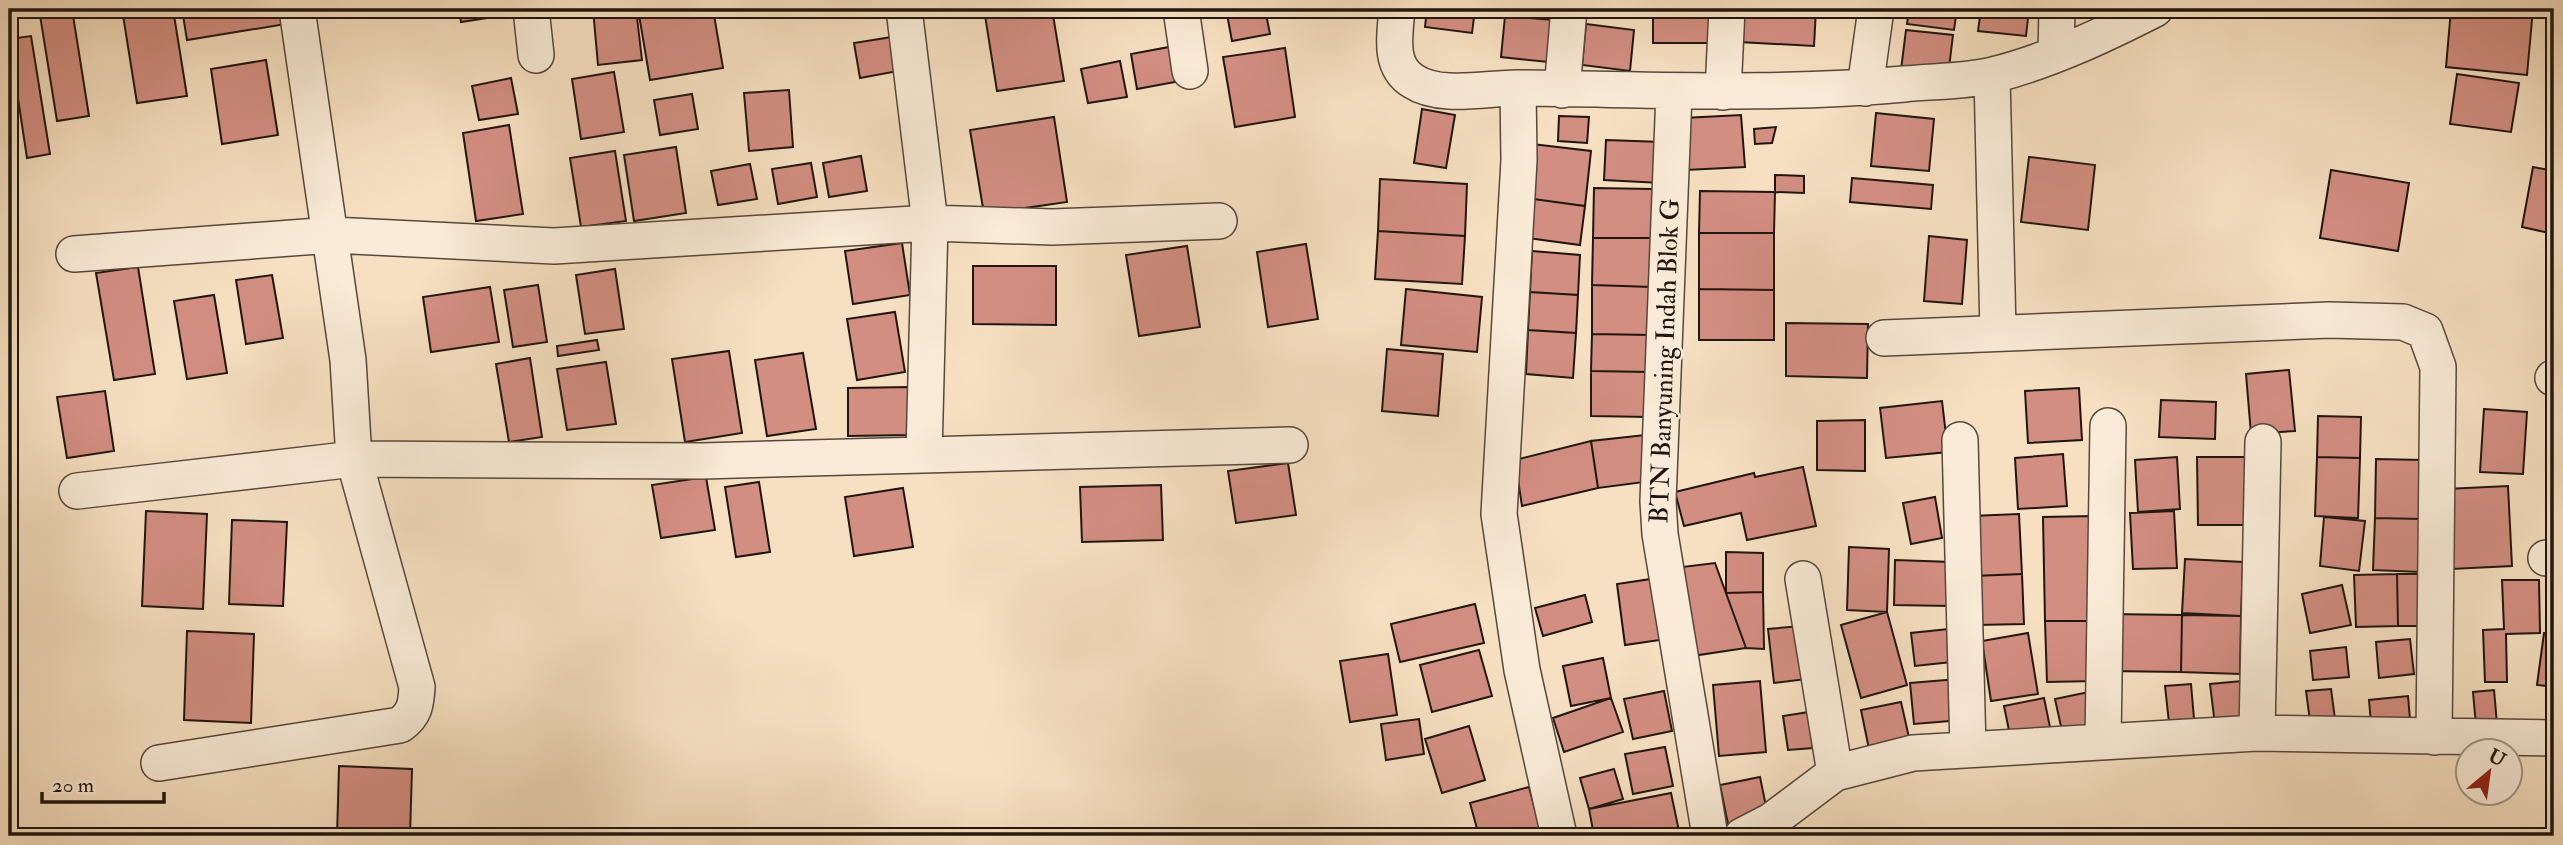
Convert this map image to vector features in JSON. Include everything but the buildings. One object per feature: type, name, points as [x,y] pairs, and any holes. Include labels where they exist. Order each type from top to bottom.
[{"type":"street","points":[[159,763],[400,725],[414,712],[417,687],[354,458],[348,360],[332,235],[297,9]]},
{"type":"street","points":[[531,9],[536,55]]},
{"type":"street","points":[[904,9],[930,223],[924,454]]},
{"type":"street","points":[[1181,9],[1190,71]]},
{"type":"street","points":[[1397,9],[1394,46],[1399,69],[1413,82],[1433,90],[1518,88],[1674,93],[1865,88],[1992,76],[2056,54],[2155,9]]},
{"type":"street","points":[[1562,90],[1569,9]]},
{"type":"street","points":[[1723,92],[1727,9]]},
{"type":"street","points":[[1865,88],[1876,9]]},
{"type":"street","points":[[2056,54],[2057,9]]},
{"type":"street","points":[[1992,76],[1998,332]]},
{"type":"street","points":[[1518,88],[1519,160],[1499,514],[1522,670],[1559,836]]},
{"type":"street","name":"BTN Banyuning Indah Blok G","points":[[1674,93],[1658,501],[1660,534],[1710,836]]},
{"type":"street","points":[[74,254],[332,235],[554,246],[930,223],[1052,228],[1219,221]]},
{"type":"street","points":[[1884,338],[2330,320],[2403,322],[2425,331],[2438,367],[2434,737]]},
{"type":"street","points":[[2103,741],[2108,426]]},
{"type":"street","points":[[1960,440],[1968,749]]},
{"type":"street","points":[[2257,733],[2263,442]]},
{"type":"street","points":[[77,491],[354,458],[702,461],[1290,444]]},
{"type":"street","points":[[1803,579],[1835,773]]},
{"type":"street","points":[[1742,836],[1771,821],[1835,773],[1913,754],[2257,733],[2554,738]]}]
